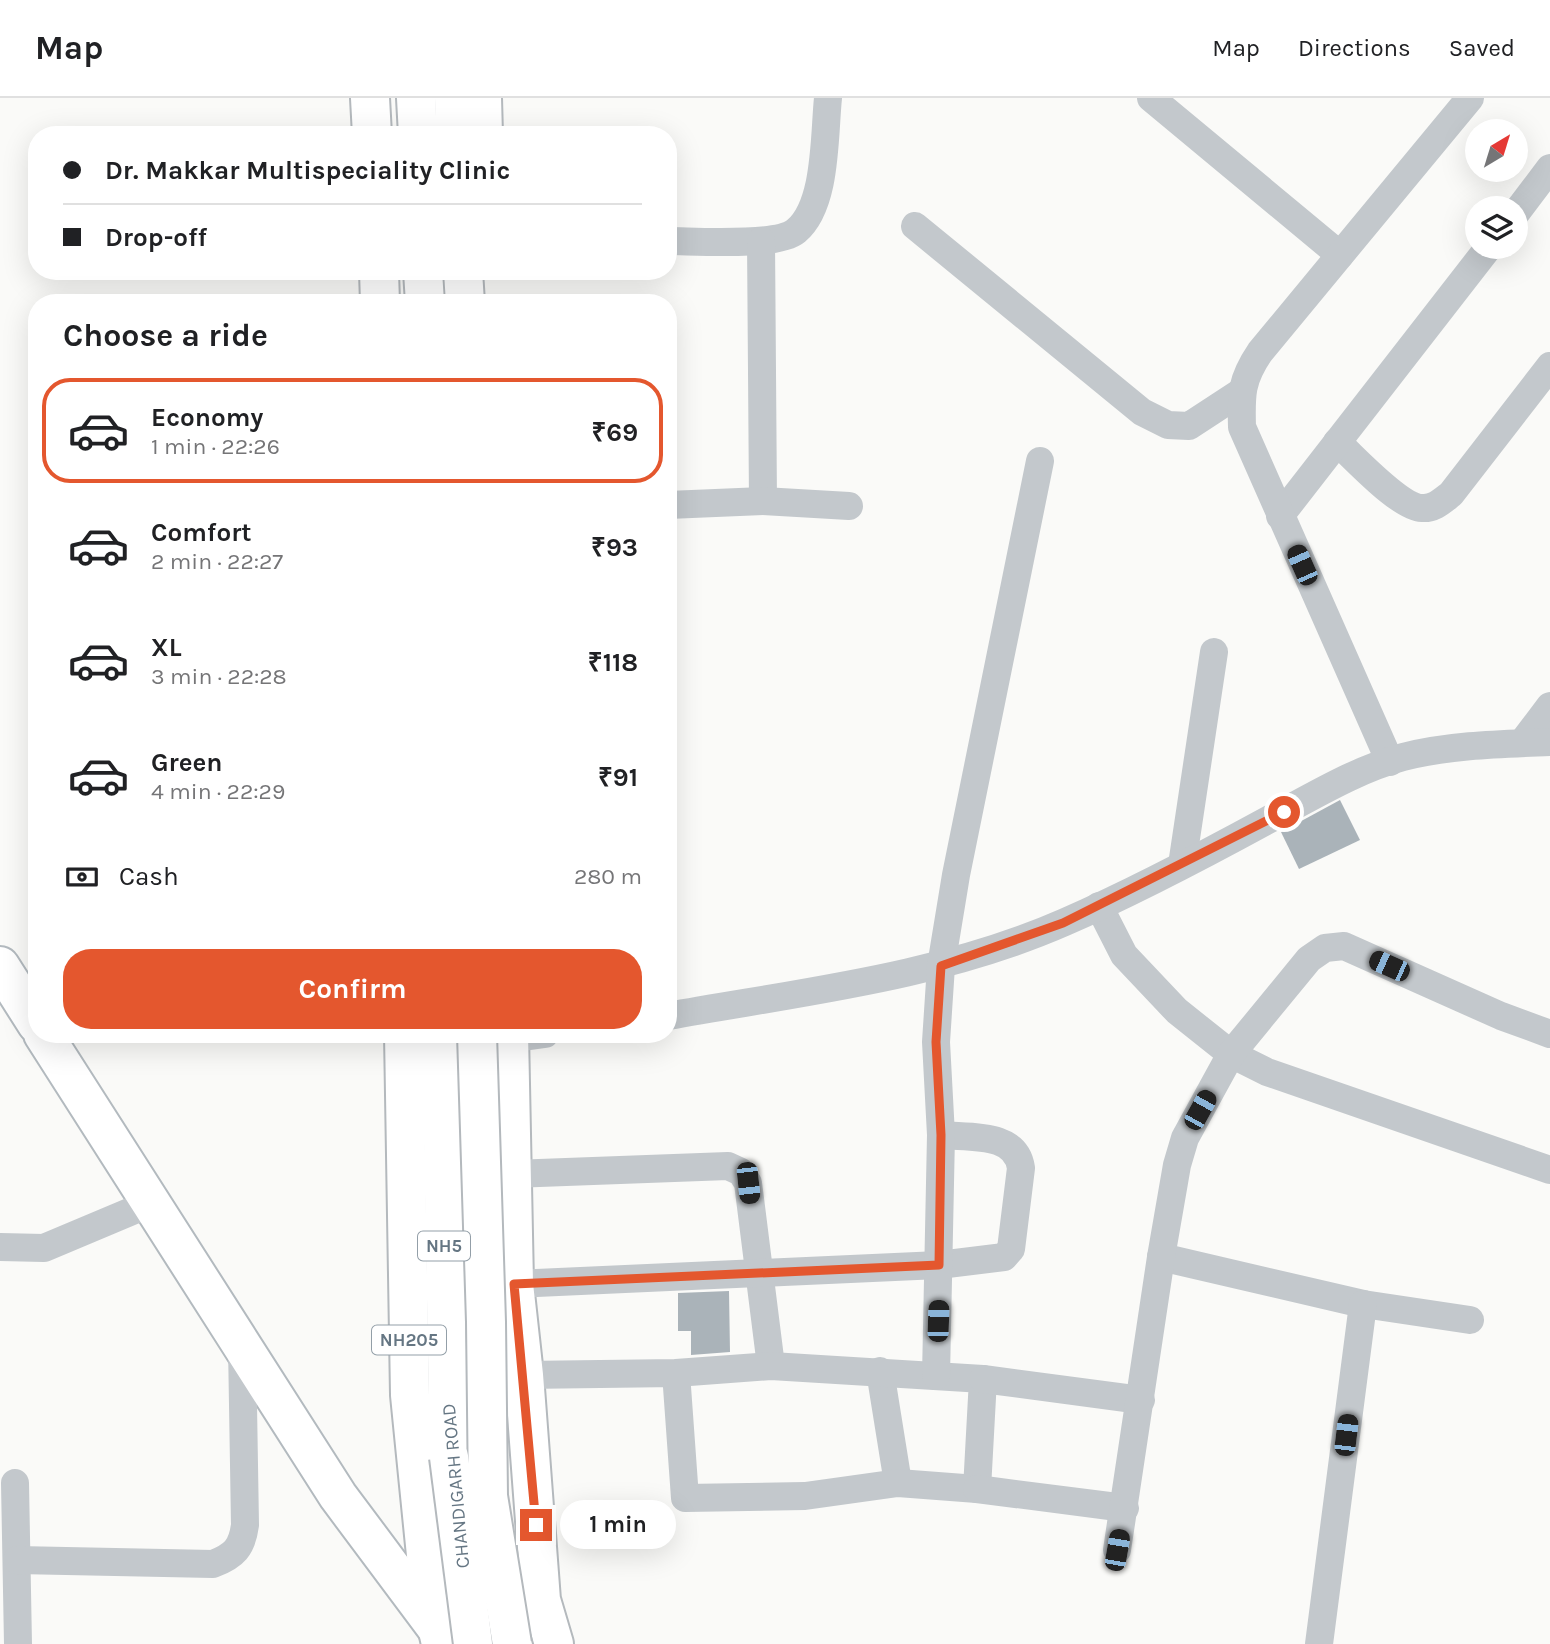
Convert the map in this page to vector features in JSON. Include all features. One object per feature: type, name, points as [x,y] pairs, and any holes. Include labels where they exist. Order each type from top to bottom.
[{"type":"main road","points":[[370,98],[372,126]]},
{"type":"main road","points":[[416,98],[418,126]]},
{"type":"main road","points":[[454,98],[456,126]]},
{"type":"main road","points":[[482,98],[483,126]]},
{"type":"main road","points":[[0,966],[28,1010]]},
{"type":"main road","points":[[49,1043],[338,1496],[440,1637],[552,1638],[541,1600],[524,1375],[514,1284],[510,1043]]},
{"type":"main road","name":"NH205","points":[[404,1043],[410,1395],[430,1595],[440,1637]]},
{"type":"main road","name":"CHANDIGARH ROAD","points":[[441,1043],[449,1457],[473,1644]]},
{"type":"main road","name":"NH5","points":[[509,1043],[486,1322],[488,1496],[512,1644]]},
{"type":"street","points":[[677,241],[761,241],[795,233],[813,209],[819,186],[828,98]]},
{"type":"street","points":[[1151,98],[1340,255]]},
{"type":"street","points":[[1390,762],[1242,427],[1241,392],[1247,372],[1260,352],[1470,98]]},
{"type":"street","points":[[1528,197],[1550,168]]},
{"type":"street","points":[[915,226],[1142,412],[1168,425],[1189,426],[1241,392]]},
{"type":"street","points":[[761,241],[763,501]]},
{"type":"street","points":[[1280,516],[1480,259]]},
{"type":"street","points":[[1337,442],[1401,500],[1421,509],[1434,507],[1451,494],[1550,366]]},
{"type":"street","points":[[936,1376],[941,1135],[936,1042],[941,966],[959,862],[1040,461]]},
{"type":"street","points":[[677,505],[763,501],[849,506]]},
{"type":"street","points":[[1182,865],[1213,652]]},
{"type":"street","points":[[1522,743],[1550,706]]},
{"type":"street","points":[[677,1014],[941,966],[1063,923],[1182,865],[1350,777],[1403,757],[1483,745],[1550,742]]},
{"type":"street","points":[[1098,906],[1124,955],[1177,1011],[1231,1054],[1267,1072],[1550,1170]]},
{"type":"street","points":[[1117,1550],[1161,1257],[1177,1165],[1185,1138],[1231,1054],[1309,959],[1325,948],[1344,946],[1501,1016],[1550,1034]]},
{"type":"street","points":[[514,1284],[939,1265],[1004,1257],[1011,1249],[1021,1168],[1019,1155],[1013,1147],[1001,1141],[941,1135]]},
{"type":"street","points":[[512,1174],[727,1166],[741,1172],[748,1183],[771,1366]]},
{"type":"street","points":[[0,1247],[44,1248],[151,1203]]},
{"type":"street","points":[[1161,1257],[1363,1304],[1470,1320]]},
{"type":"street","points":[[1319,1644],[1363,1304]]},
{"type":"street","points":[[17,1560],[213,1563],[232,1556],[243,1541],[246,1525],[242,1345]]},
{"type":"street","points":[[524,1375],[676,1373],[771,1366],[983,1379],[1141,1400]]},
{"type":"street","points":[[880,1371],[898,1483]]},
{"type":"street","points":[[676,1373],[685,1498],[805,1496],[898,1483],[977,1489],[1125,1508]]},
{"type":"street","points":[[977,1489],[983,1379]]},
{"type":"street","points":[[15,1483],[19,1644]]},
{"type":"building","points":[[1340,800],[1360,840],[1299,869],[1281,832]]},
{"type":"building","points":[[729,1291],[730,1352],[691,1355],[691,1331],[678,1331],[678,1293]]},
{"type":"route","points":[[536,1525],[514,1284],[939,1265],[941,1135],[936,1042],[941,966],[1063,923],[1284,812]]}]
